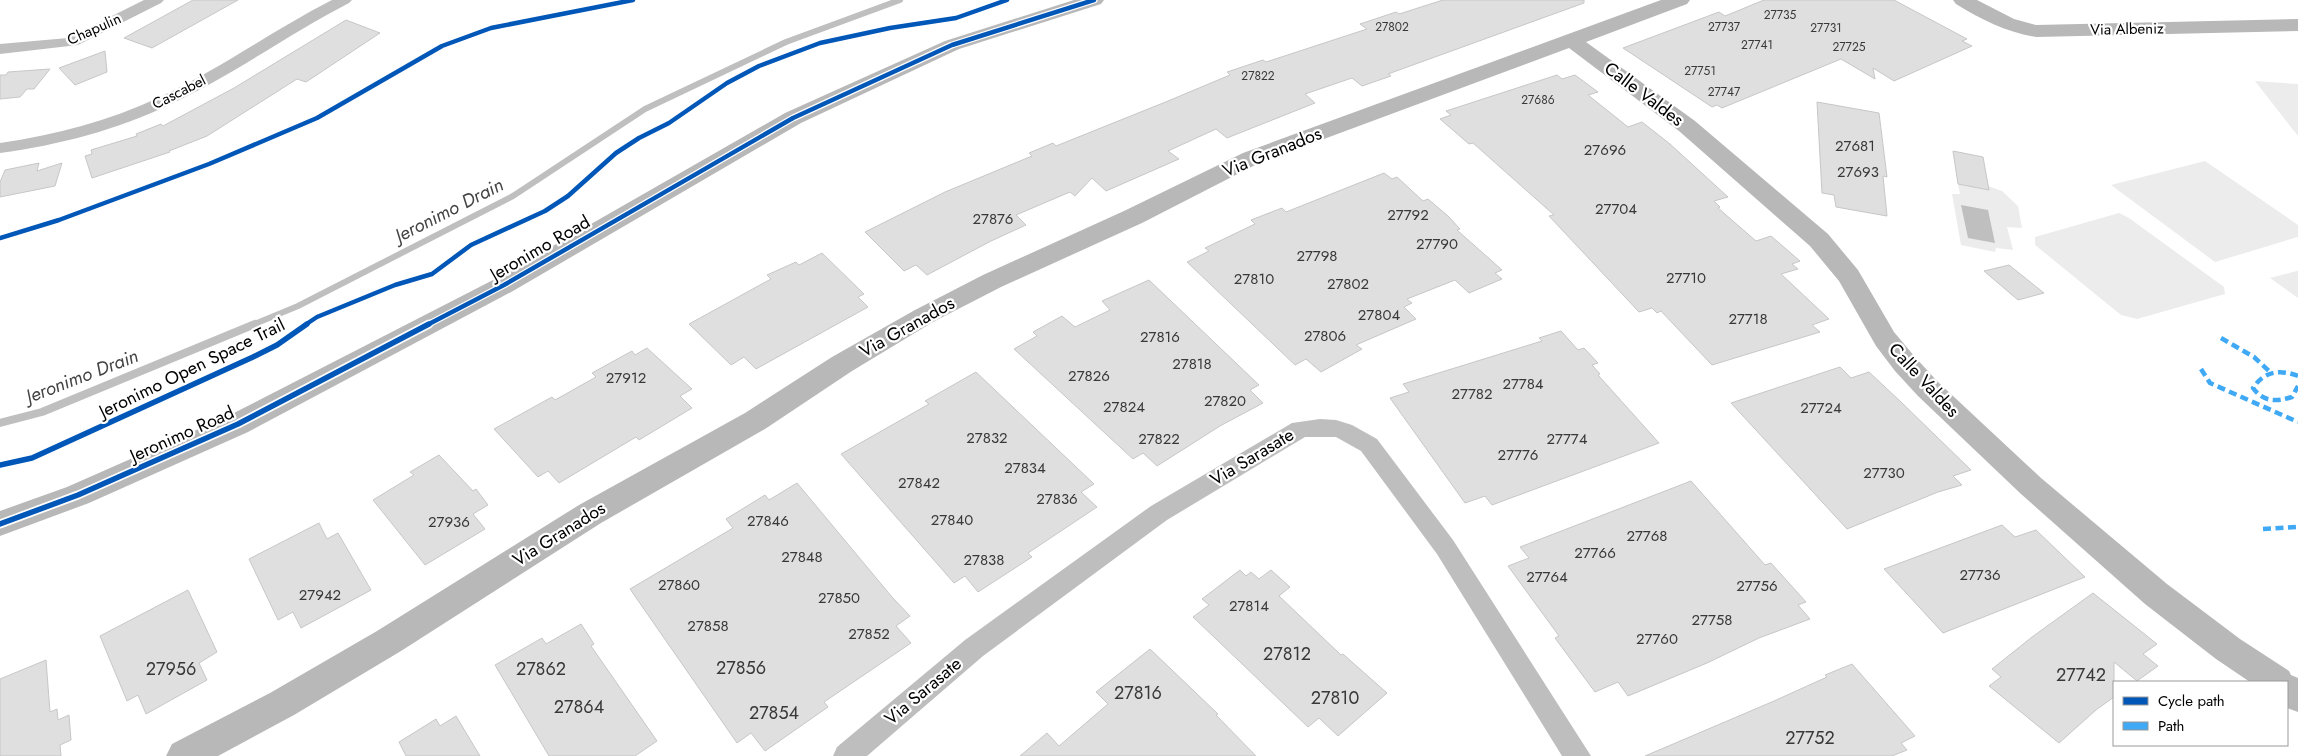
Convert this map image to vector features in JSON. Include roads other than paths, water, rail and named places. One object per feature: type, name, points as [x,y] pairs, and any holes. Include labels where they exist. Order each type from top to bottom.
[{"type":"street","name":"Chapulin","points":[[0,48],[72,42],[156,0]]},
{"type":"street","name":"Cascabel","points":[[0,148],[36,144],[146,109],[187,90],[344,0]]},
{"type":"street","name":"Jeronimo Road","points":[[0,524],[78,494],[238,424],[504,285],[794,118],[952,45],[1094,0]]},
{"type":"street","name":"Via Granados","points":[[184,756],[282,704],[389,641],[559,533],[756,421],[842,364],[924,316],[992,281],[1132,217],[1251,158],[1680,0]]},
{"type":"street","name":"Via Albeniz","points":[[1964,0],[2000,22],[2017,28],[2036,30],[2298,25]]},
{"type":"street","name":"Calle Valdes","points":[[1571,40],[1687,126],[1819,240],[1849,276],[1885,339],[1905,364],[1928,389],[2032,486],[2156,594],[2228,649],[2276,681]]},
{"type":"street","name":"Via Sarasate","points":[[847,756],[974,648],[1159,513],[1300,429],[1322,425],[1336,427],[1353,434],[1369,446],[1445,547],[1577,756]]},
{"type":"waterway","name":"Jeronimo Drain","points":[[252,325],[298,306],[513,196],[645,109],[786,42],[900,0]]},
{"type":"waterway","name":"Jeronimo Drain","points":[[0,423],[42,412],[255,324]]}]
